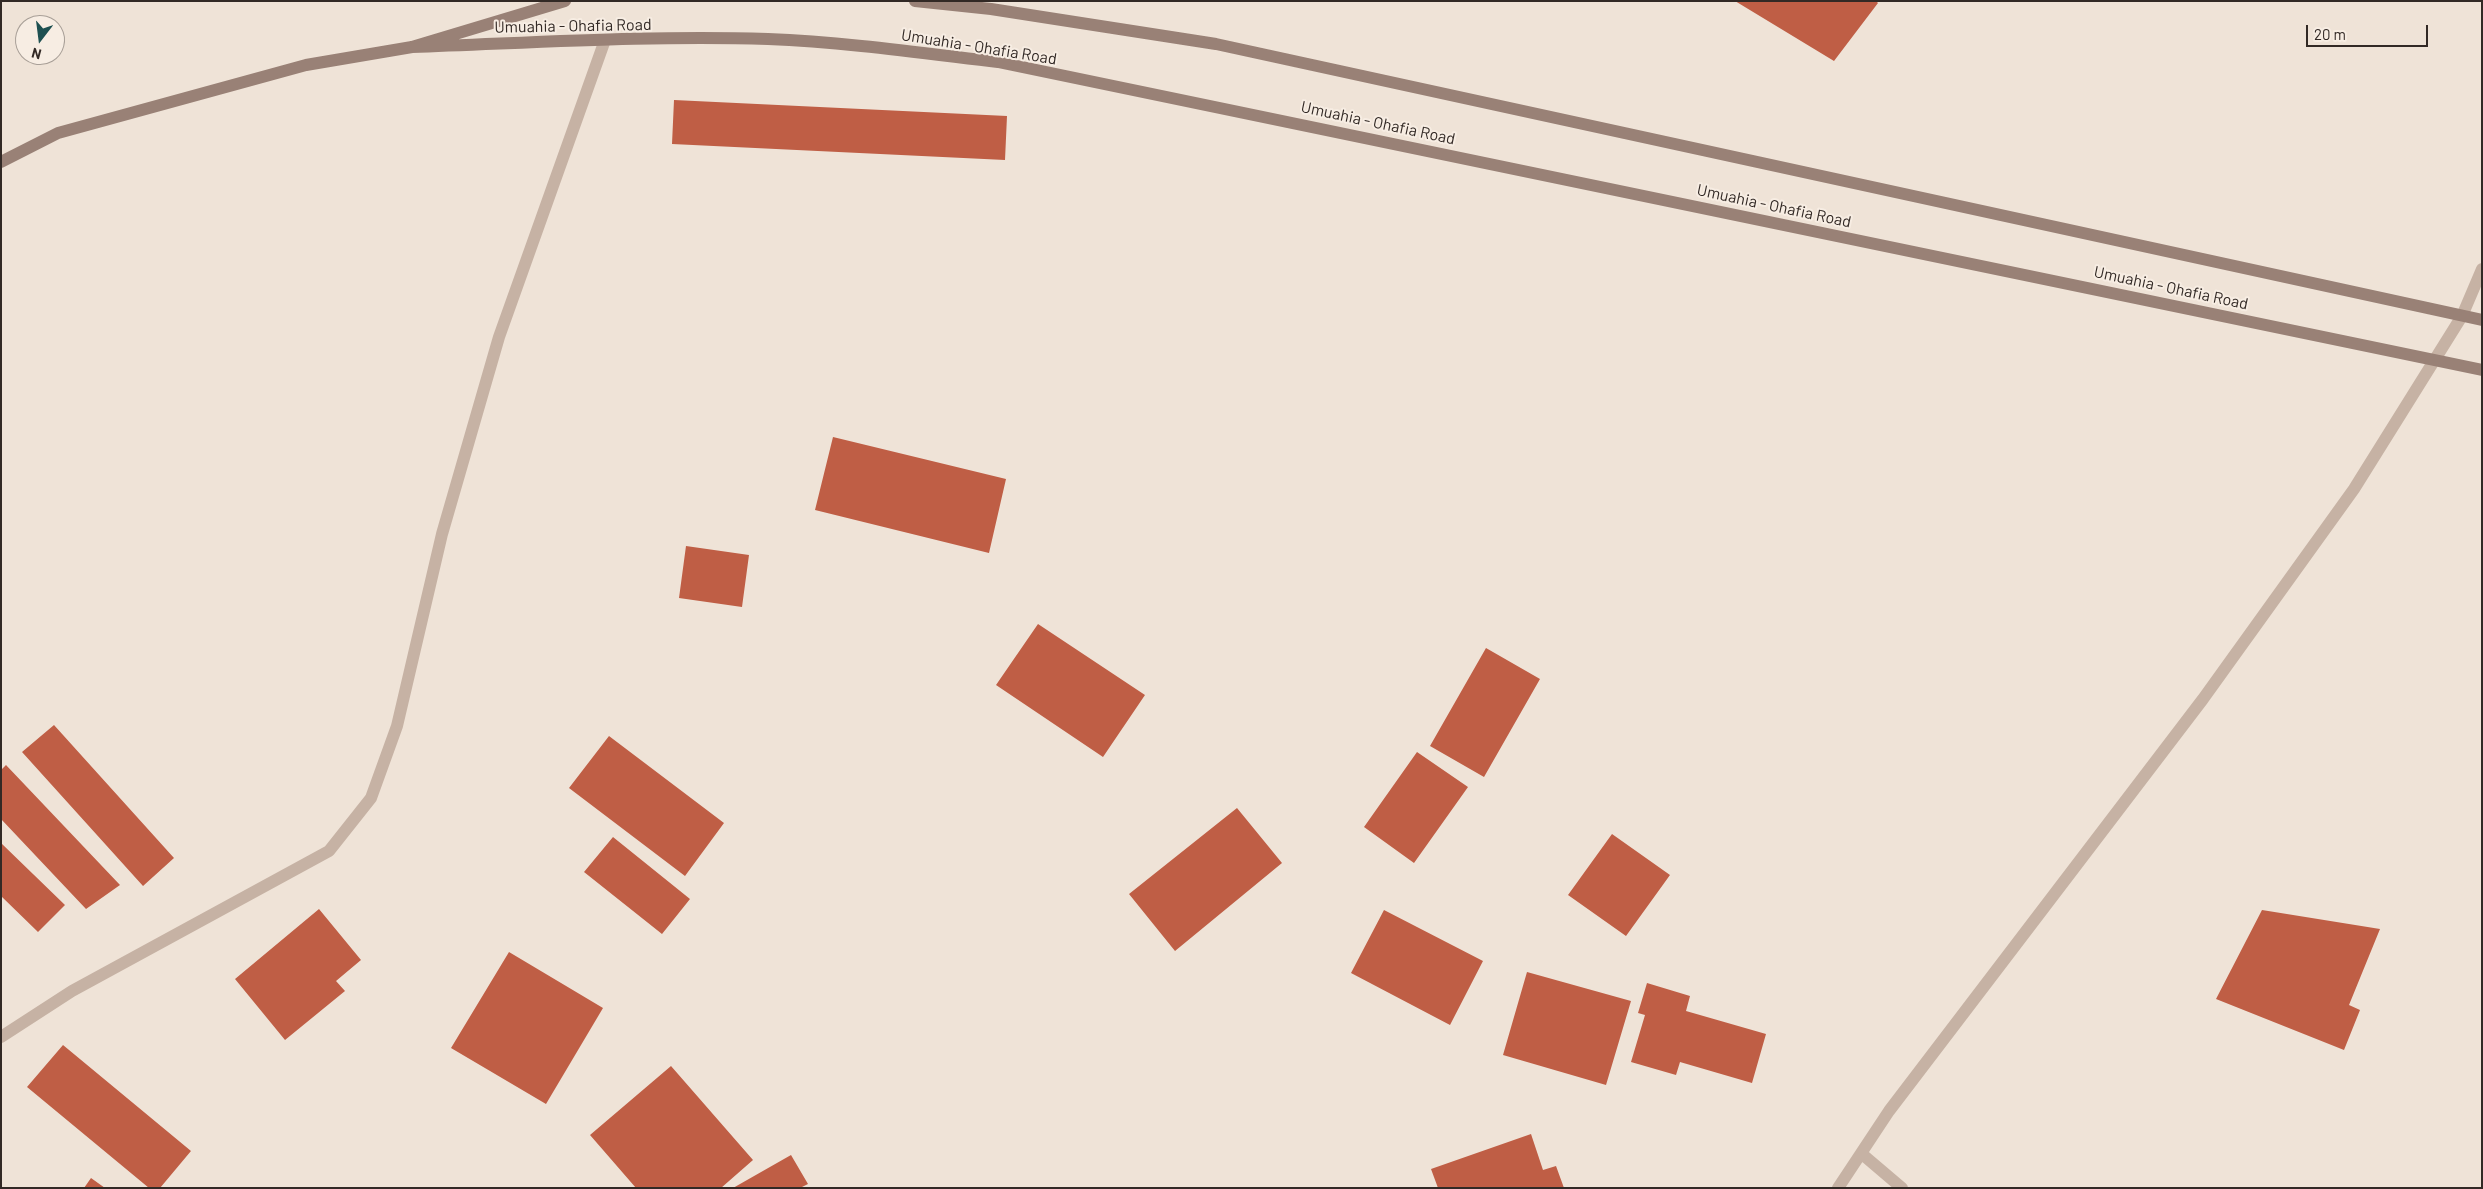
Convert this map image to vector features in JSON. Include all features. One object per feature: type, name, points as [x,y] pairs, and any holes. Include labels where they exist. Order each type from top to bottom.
[{"type":"main road","name":"Umuahia - Ohafia Road","points":[[412,47],[565,1]]},
{"type":"main road","points":[[915,1],[991,9],[1216,44],[2482,320]]},
{"type":"main road","name":"Umuahia - Ohafia Road","points":[[412,47],[605,40],[768,39],[866,47],[998,62],[2482,370]]},
{"type":"main road","points":[[1,162],[58,133],[306,65],[412,47]]},
{"type":"street","points":[[1,1037],[72,991],[329,851],[371,798],[397,726],[442,534],[499,336],[605,40]]},
{"type":"street","points":[[1838,1188],[1862,1154],[1888,1111],[2203,699],[2354,489],[2437,360],[2462,316],[2482,269]]},
{"type":"street","points":[[1862,1154],[1902,1188]]},
{"type":"building","points":[[1735,1],[1876,1],[1878,3],[1834,61]]},
{"type":"building","points":[[674,100],[1007,116],[1005,160],[672,144]]},
{"type":"building","points":[[833,437],[1006,479],[989,553],[815,510]]},
{"type":"building","points":[[686,546],[749,555],[742,607],[679,598]]},
{"type":"building","points":[[1038,624],[1145,695],[1103,757],[996,685]]},
{"type":"building","points":[[1486,648],[1540,679],[1484,777],[1430,746]]},
{"type":"building","points":[[54,725],[174,858],[143,886],[22,752]]},
{"type":"building","points":[[609,736],[724,823],[685,876],[569,788]]},
{"type":"building","points":[[1417,752],[1468,787],[1414,863],[1364,827]]},
{"type":"building","points":[[6,765],[120,885],[86,909],[1,819],[1,770]]},
{"type":"building","points":[[1237,808],[1282,863],[1175,951],[1129,894]]},
{"type":"building","points":[[1612,834],[1670,875],[1626,936],[1568,895]]},
{"type":"building","points":[[613,837],[690,899],[662,934],[584,872]]},
{"type":"building","points":[[1,843],[65,905],[38,932],[1,896]]},
{"type":"building","points":[[319,909],[361,960],[336,981],[345,991],[285,1040],[235,979]]},
{"type":"building","points":[[1384,910],[1483,961],[1450,1025],[1351,973]]},
{"type":"building","points":[[2262,910],[2380,929],[2349,1005],[2360,1010],[2344,1050],[2216,999]]},
{"type":"building","points":[[509,952],[603,1008],[546,1104],[451,1048]]},
{"type":"building","points":[[1527,972],[1631,1001],[1606,1085],[1503,1055]]},
{"type":"building","points":[[1647,983],[1690,996],[1686,1011],[1766,1034],[1752,1083],[1680,1062],[1676,1075],[1631,1062],[1645,1015],[1638,1013]]},
{"type":"building","points":[[63,1045],[191,1151],[160,1188],[149,1188],[27,1087]]},
{"type":"building","points":[[671,1066],[753,1160],[721,1188],[636,1188],[590,1135]]},
{"type":"building","points":[[1531,1134],[1543,1170],[1556,1166],[1564,1188],[1438,1188],[1431,1169]]},
{"type":"building","points":[[791,1155],[808,1184],[800,1188],[733,1188]]},
{"type":"building","points":[[91,1178],[105,1188],[84,1188]]}]
